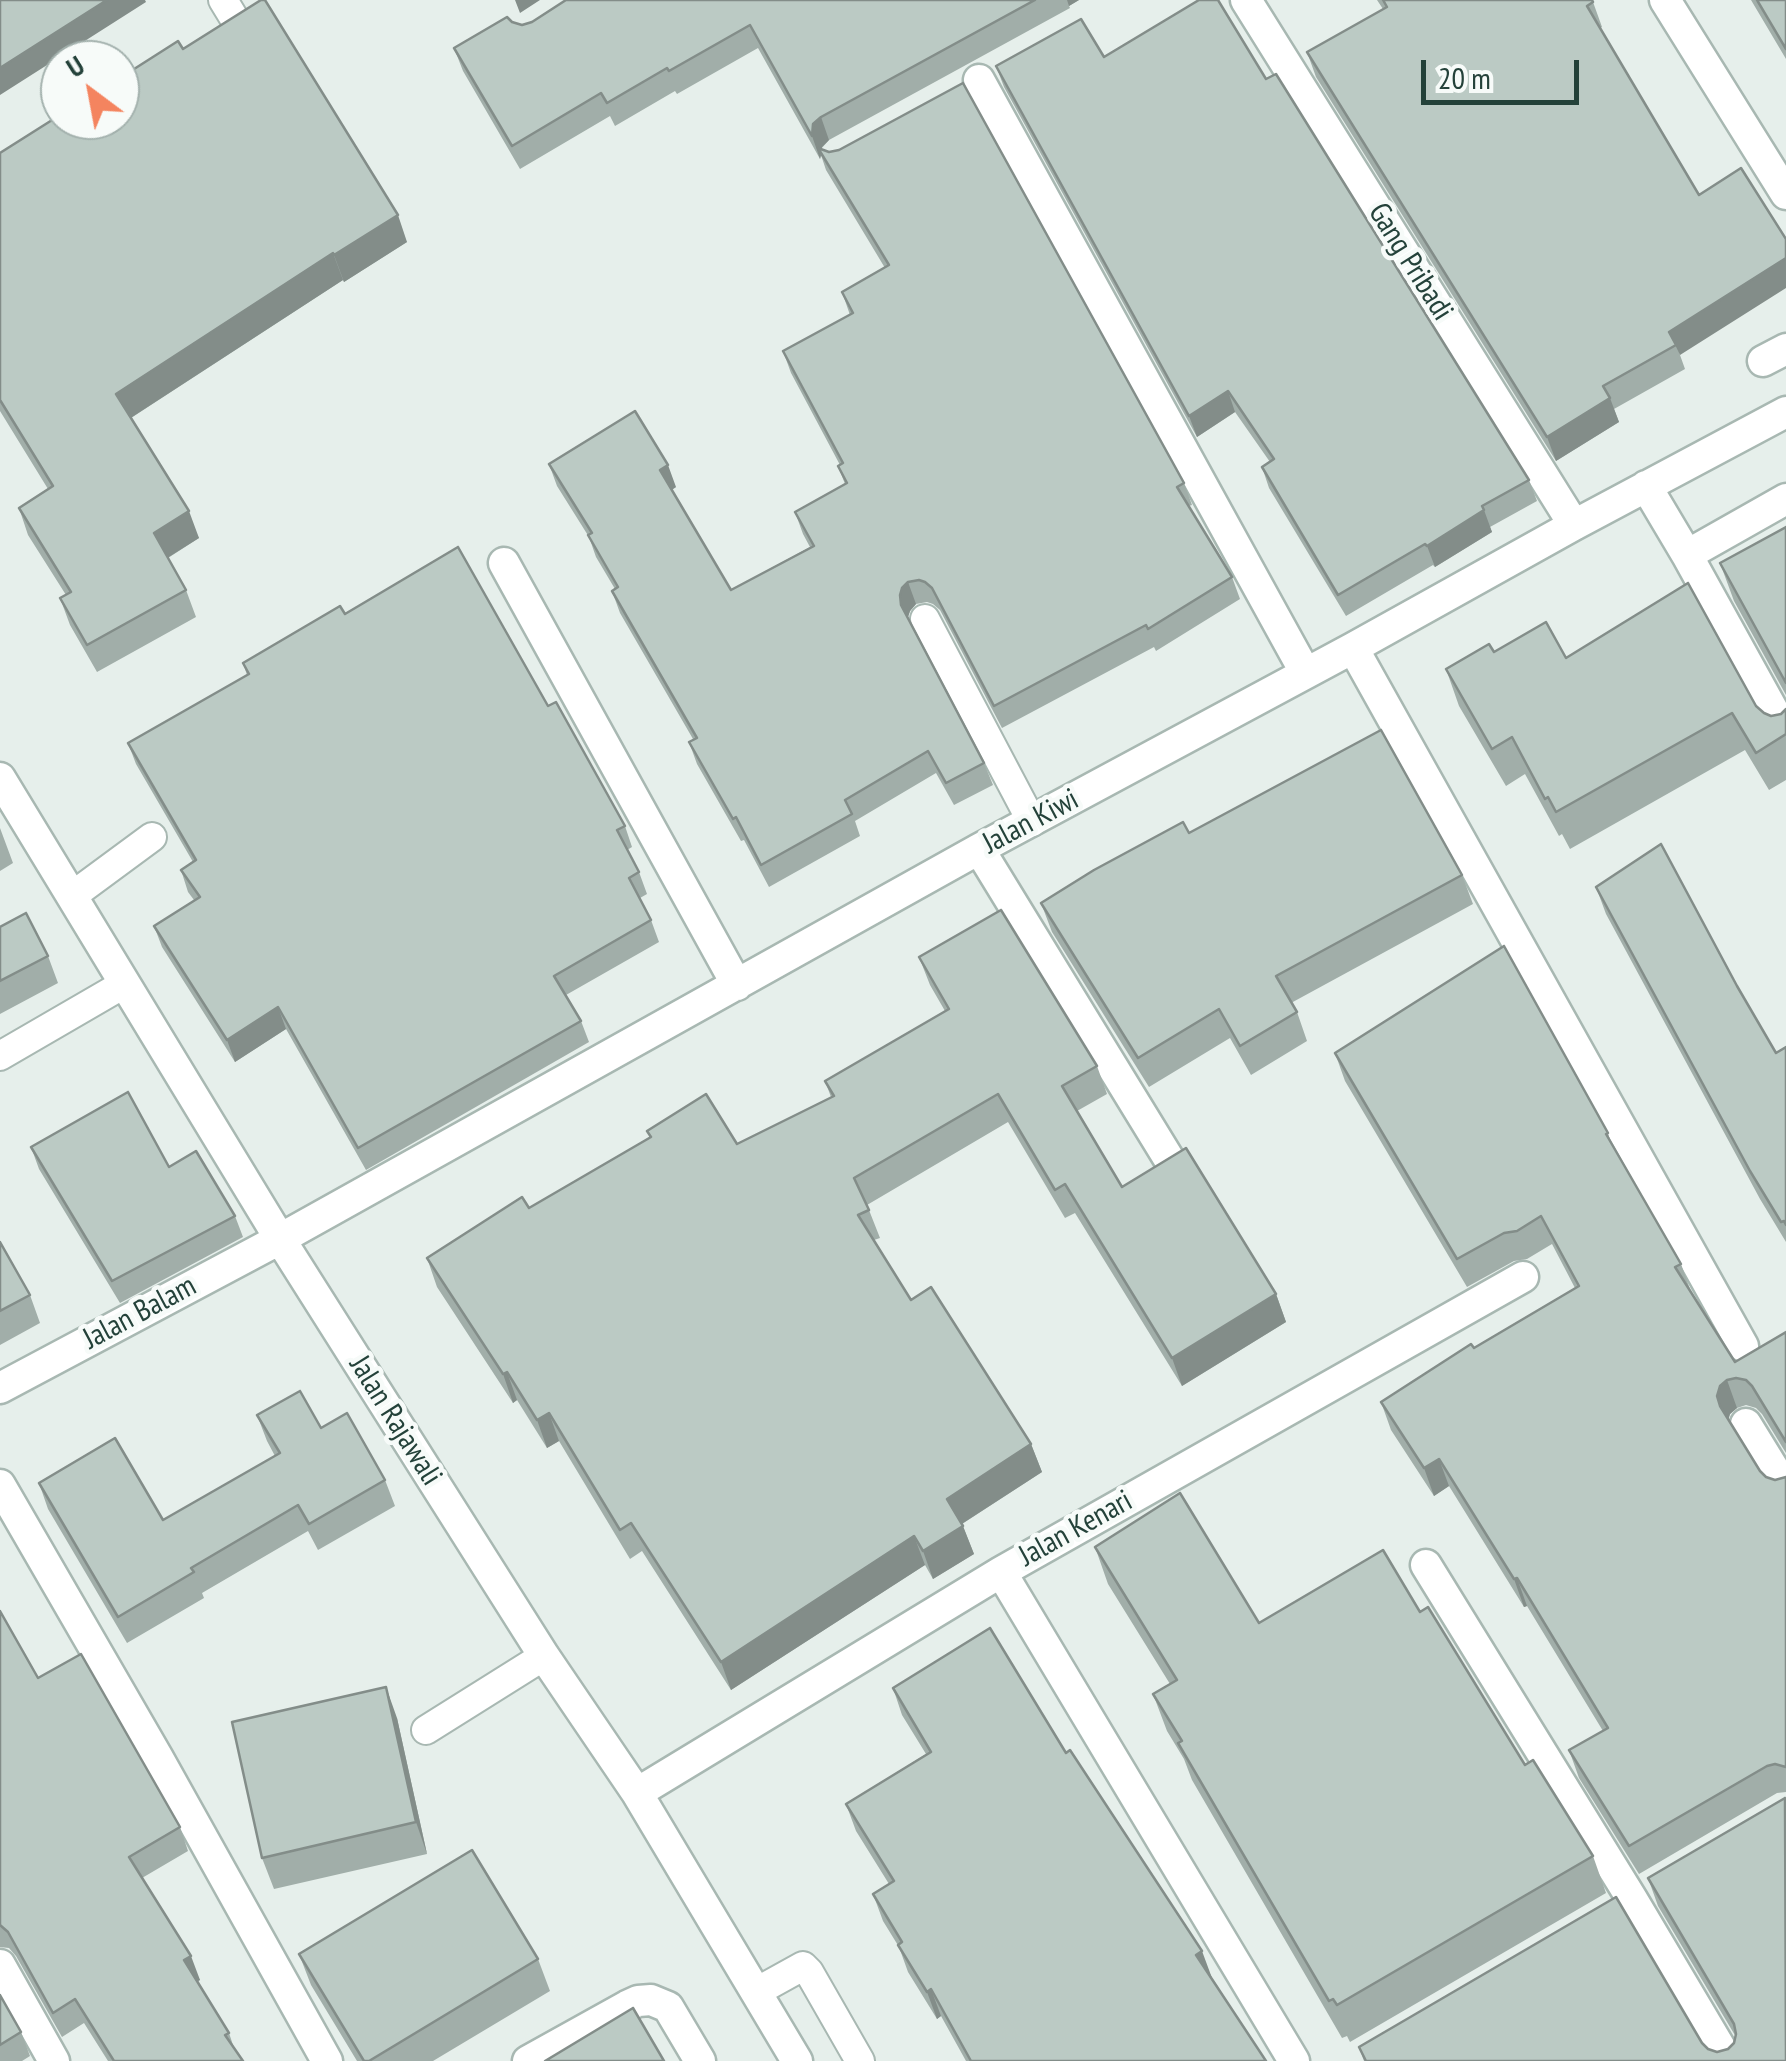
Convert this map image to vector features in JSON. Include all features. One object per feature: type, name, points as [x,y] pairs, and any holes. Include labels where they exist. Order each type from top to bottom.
[{"type":"street","name":"Gang Pribadi","points":[[1246,0],[1574,525]]},
{"type":"street","points":[[1665,0],[1786,194]]},
{"type":"street","points":[[948,97],[988,75],[1305,672]]},
{"type":"street","name":"Jalan Kiwi","points":[[280,1238],[979,849],[1786,412]]},
{"type":"street","points":[[1646,486],[1786,734]]},
{"type":"street","points":[[1688,555],[1786,499]]},
{"type":"street","points":[[504,563],[737,985]]},
{"type":"street","points":[[1354,648],[1743,1346]]},
{"type":"street","name":"Jalan Rajawali","points":[[0,778],[280,1238],[544,1656],[637,1793],[797,2061]]},
{"type":"street","points":[[979,849],[1172,1164]]},
{"type":"street","name":"Jalan Balam","points":[[0,1388],[280,1238]]},
{"type":"street","name":"Jalan Kenari","points":[[637,1793],[1001,1572],[1523,1277]]},
{"type":"street","points":[[1746,1424],[1786,1489]]},
{"type":"street","points":[[0,1485],[328,2061]]},
{"type":"street","points":[[1426,1564],[1641,1894],[1728,2061]]},
{"type":"street","points":[[1001,1572],[1294,2061]]},
{"type":"street","points":[[1600,1918],[1641,1894]]},
{"type":"street","points":[[0,1965],[54,2061]]},
{"type":"street","points":[[528,2061],[627,2006],[651,2000],[668,2007],[700,2061]]},
{"type":"lane","points":[[925,619],[1032,822]]},
{"type":"lane","points":[[72,896],[152,836]]},
{"type":"lane","points":[[0,1056],[124,984]]},
{"type":"lane","points":[[426,1730],[544,1656]]},
{"type":"lane","points":[[756,1992],[803,1966],[860,2061]]},
{"type":"building","points":[[0,0],[107,0],[40,40],[0,68]]},
{"type":"building","points":[[265,0],[398,215],[116,394],[189,511],[154,533],[186,590],[87,645],[60,598],[71,592],[19,508],[53,486],[0,400],[0,153],[40,128],[40,140],[140,140],[140,65],[178,41],[183,49]]},
{"type":"building","points":[[566,0],[1035,0],[821,117],[813,124],[812,136],[750,25],[607,103],[601,93],[512,146],[454,48],[507,17],[522,25]]},
{"type":"building","points":[[1199,0],[1218,0],[1266,79],[1276,74],[1529,480],[1482,506],[1484,510],[1427,546],[1338,595],[1262,467],[1274,459],[1228,391],[1189,416],[996,66],[1081,19],[1104,57]]},
{"type":"building","points":[[1383,0],[1592,0],[1587,6],[1699,195],[1741,168],[1786,239],[1786,258],[1669,332],[1676,345],[1603,386],[1610,398],[1547,437],[1307,52],[1387,7]]},
{"type":"building","points":[[1757,0],[1786,0],[1786,49]]},
{"type":"building","points":[[963,83],[1184,483],[1177,487],[1232,577],[1148,629],[1146,625],[994,706],[932,588],[919,580],[908,582],[902,588],[901,605],[984,763],[946,783],[928,751],[845,800],[852,814],[761,865],[689,742],[697,738],[612,591],[618,587],[588,535],[592,533],[549,464],[635,411],[668,465],[660,470],[731,590],[814,546],[795,512],[847,483],[838,466],[843,463],[783,351],[853,313],[842,292],[889,265],[818,148],[839,150]]},
{"type":"building","points":[[1786,527],[1786,683],[1720,563]]},
{"type":"building","points":[[458,547],[548,706],[556,702],[625,826],[617,830],[639,872],[629,878],[651,920],[554,976],[581,1021],[358,1148],[278,1007],[227,1040],[154,926],[200,897],[181,870],[196,860],[128,743],[249,674],[243,663],[340,606],[345,614]]},
{"type":"building","points":[[1688,583],[1756,706],[1771,716],[1786,709],[1786,734],[1756,753],[1732,713],[1556,812],[1512,737],[1492,749],[1446,669],[1489,644],[1494,652],[1546,622],[1566,658]]},
{"type":"building","points":[[1381,730],[1462,875],[1276,976],[1297,1012],[1240,1046],[1219,1009],[1138,1058],[1041,903],[1183,822],[1189,833]]},
{"type":"building","points":[[1661,844],[1776,1053],[1786,1047],[1786,1225],[1750,1171],[1596,887]]},
{"type":"building","points":[[1001,910],[1097,1066],[1062,1086],[1122,1187],[1186,1148],[1276,1294],[1172,1358],[1065,1184],[1055,1190],[998,1094],[854,1178],[869,1210],[858,1215],[911,1300],[931,1287],[1031,1444],[947,1499],[963,1526],[923,1551],[914,1536],[721,1662],[631,1523],[620,1530],[549,1413],[537,1420],[427,1258],[522,1197],[529,1208],[651,1137],[647,1131],[706,1094],[737,1144],[834,1096],[825,1081],[949,1009],[919,957]]},
{"type":"building","points":[[26,913],[48,956],[0,981],[0,927]]},
{"type":"building","points":[[1504,946],[1681,1264],[1675,1267],[1735,1362],[1786,1332],[1786,1442],[1746,1380],[1727,1380],[1717,1396],[1760,1471],[1775,1480],[1786,1477],[1786,1767],[1767,1766],[1629,1846],[1569,1750],[1608,1728],[1439,1459],[1424,1468],[1381,1402],[1471,1344],[1474,1348],[1579,1286],[1541,1216],[1457,1259],[1335,1053]]},
{"type":"building","points":[[128,1092],[169,1167],[196,1151],[235,1216],[112,1281],[31,1147]]},
{"type":"building","points":[[0,1242],[30,1295],[0,1311]]},
{"type":"building","points":[[300,1391],[321,1428],[347,1413],[385,1480],[309,1524],[298,1505],[191,1568],[194,1572],[118,1617],[39,1483],[115,1438],[163,1520],[280,1453],[257,1415]]},
{"type":"building","points":[[1180,1493],[1259,1623],[1383,1550],[1420,1612],[1428,1607],[1525,1765],[1533,1760],[1593,1856],[1337,2005],[1333,1999],[1329,2001],[1178,1743],[1182,1741],[1153,1694],[1177,1680],[1095,1547]]},
{"type":"building","points":[[0,1611],[38,1678],[81,1654],[180,1827],[129,1857],[191,1956],[184,1960],[243,2061],[114,2061],[75,1999],[53,2013],[8,1932],[0,1925]]},
{"type":"building","points":[[990,1628],[1066,1753],[1070,1750],[1202,1951],[1196,1955],[1266,2061],[971,2061],[931,1989],[927,1992],[873,1894],[894,1881],[846,1804],[931,1752],[893,1688]]},
{"type":"building","points":[[386,1687],[416,1822],[262,1858],[232,1722]]},
{"type":"building","points":[[1785,1798],[1786,2061],[1366,2061],[1359,2047],[1616,1897],[1702,2043],[1717,2052],[1728,2049],[1734,2043],[1734,2024],[1648,1878]]},
{"type":"building","points":[[472,1850],[538,1959],[364,2061],[299,1954]]},
{"type":"building","points":[[0,1995],[21,2032],[0,2045]]},
{"type":"building","points":[[633,2008],[664,2061],[545,2061]]}]
